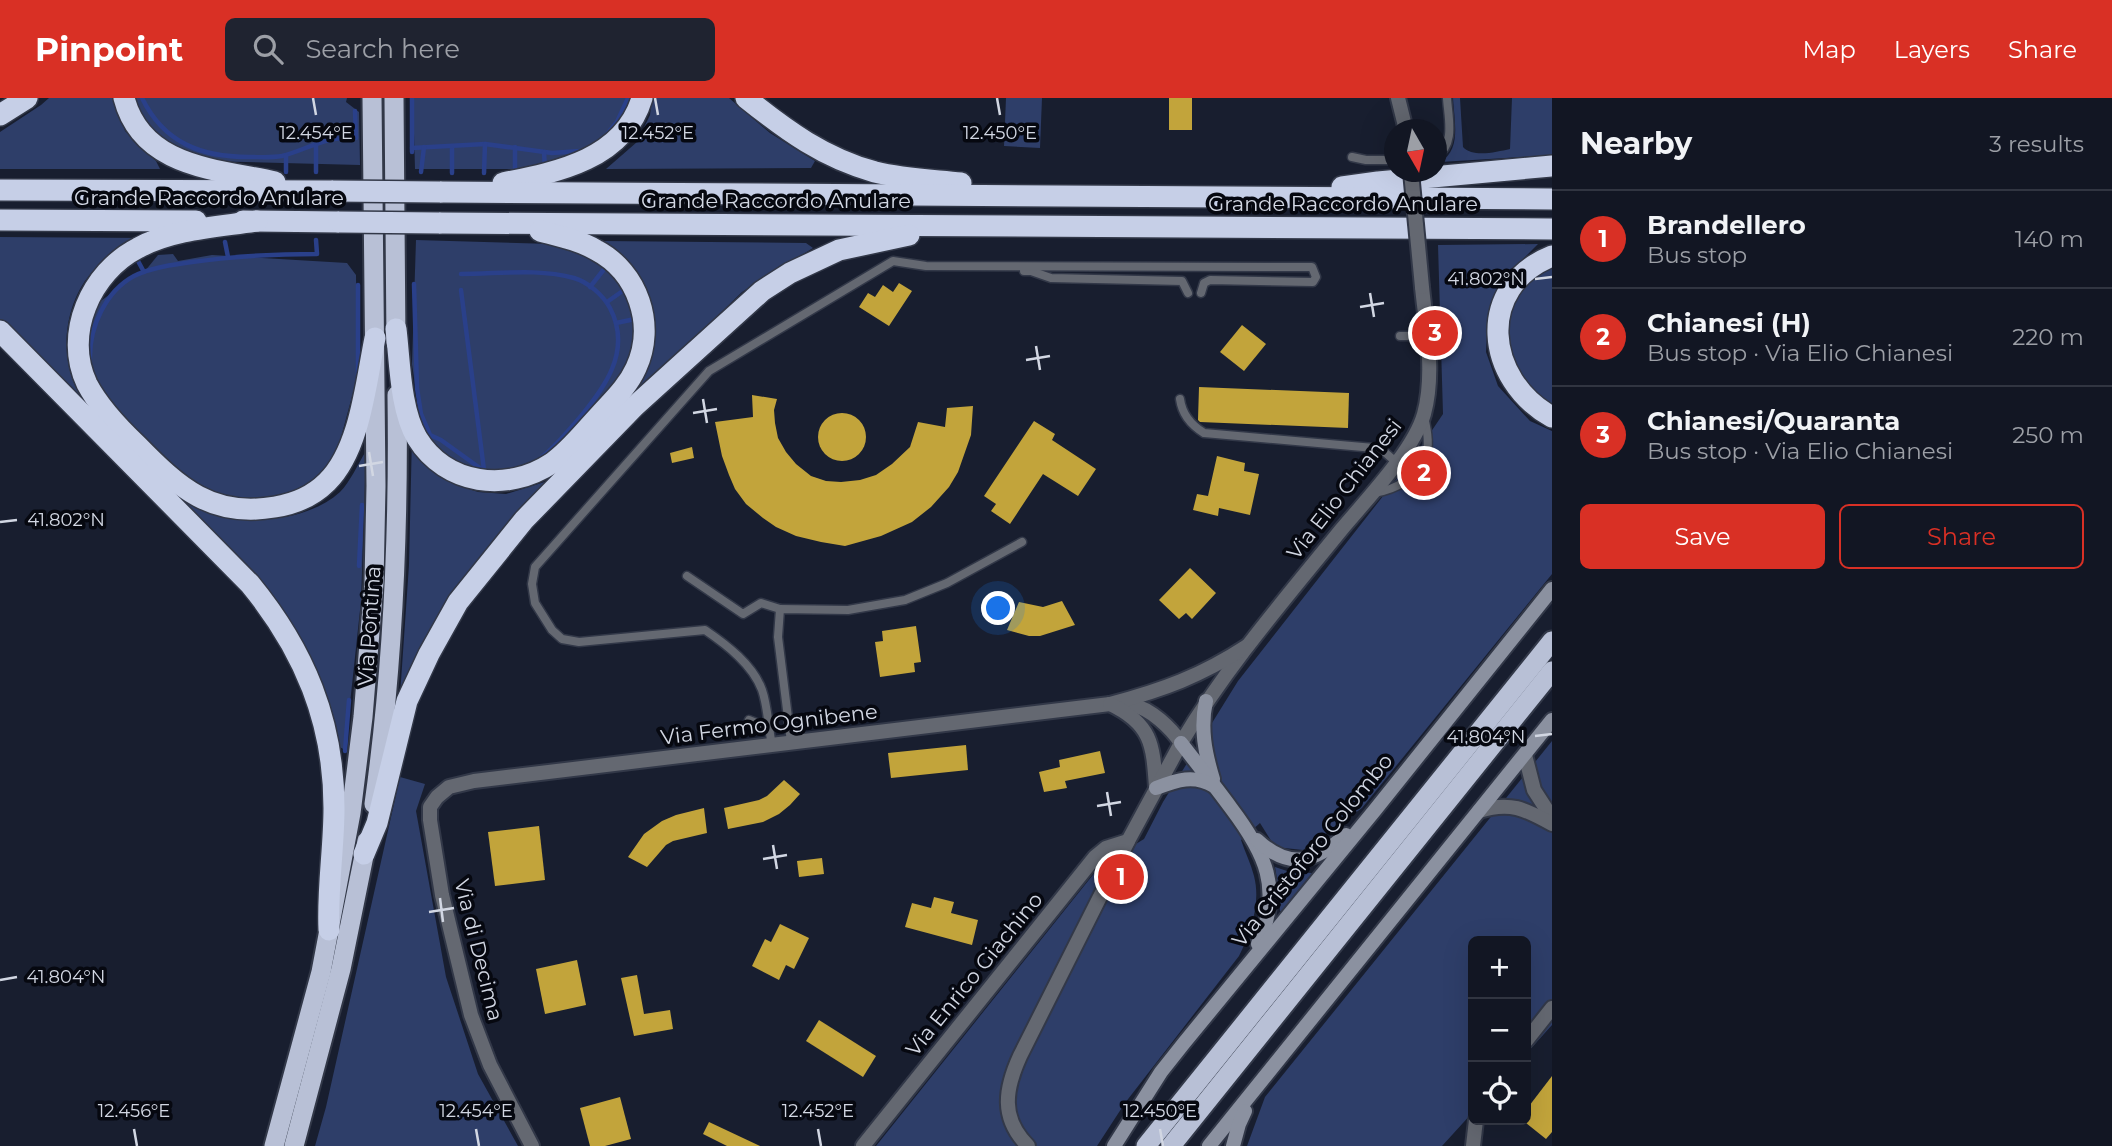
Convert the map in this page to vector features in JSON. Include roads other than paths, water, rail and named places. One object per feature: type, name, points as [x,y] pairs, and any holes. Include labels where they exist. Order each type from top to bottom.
[{"type":"highway","points":[[0,115],[27,98]]},
{"type":"highway","points":[[124,98],[140,132],[155,147],[173,158],[198,166],[326,191]]},
{"type":"highway","name":"Via Pontina","points":[[274,1146],[312,1008],[355,791],[371,625],[376,486],[372,98]]},
{"type":"highway","name":"Via Pontina","points":[[294,1146],[341,969],[364,854],[380,756],[393,620],[398,477],[394,98]]},
{"type":"highway","points":[[449,192],[537,176],[589,158],[613,144],[628,128],[642,98]]},
{"type":"highway","points":[[746,98],[789,133],[816,149],[855,166],[898,176],[1060,196]]},
{"type":"highway","points":[[1267,197],[1378,182],[1552,166]]},
{"type":"highway","name":"Grande Raccordo Anulare","points":[[0,190],[1552,199]]},
{"type":"highway","name":"Grande Raccordo Anulare","points":[[0,220],[1552,229]]},
{"type":"highway","points":[[257,221],[177,234],[129,252],[111,266],[85,306],[78,341],[84,376],[103,408],[145,454],[194,495],[219,506],[243,510],[262,509],[304,498],[326,484],[347,453],[356,428],[375,338]]},
{"type":"highway","points":[[396,329],[405,398],[416,435],[440,463],[465,477],[487,481],[511,479],[527,475],[549,464],[568,449],[621,391],[636,369],[644,338],[640,303],[626,275],[604,255],[583,244],[540,231],[476,223]]},
{"type":"highway","points":[[364,854],[377,823],[408,701],[429,654],[458,602],[524,520],[635,406],[762,291],[790,273],[839,250],[954,225]]},
{"type":"highway","points":[[1552,256],[1532,266],[1517,280],[1502,305],[1497,332],[1499,352],[1510,376],[1529,400],[1552,417]]},
{"type":"highway","points":[[0,331],[250,584],[275,617],[302,661],[323,719],[332,774],[334,827],[328,890],[329,930]]},
{"type":"highway","points":[[1146,1146],[1552,642]]},
{"type":"highway","points":[[1171,1146],[1552,671]]},
{"type":"main road","name":"Via Cristoforo Colombo","points":[[1114,1146],[1161,1072],[1552,589]]},
{"type":"main road","points":[[1206,701],[1203,739],[1215,787]]},
{"type":"main road","points":[[1209,1146],[1552,720]]},
{"type":"main road","points":[[1181,743],[1251,835],[1268,872],[1270,894],[1266,924],[1252,958]]},
{"type":"main road","points":[[1156,788],[1191,778],[1206,781],[1215,787]]},
{"type":"main road","points":[[1251,835],[1276,855],[1295,860],[1307,859],[1335,845],[1375,810]]},
{"type":"main road","points":[[1233,1146],[1239,1124],[1254,1091]]},
{"type":"street","points":[[1398,98],[1403,119]]},
{"type":"street","name":"Via Elio Chianesi","points":[[1028,1146],[1017,1133],[1009,1113],[1007,1099],[1010,1080],[1156,788],[1206,701],[1247,646],[1396,462],[1412,440],[1424,416],[1428,383],[1426,336],[1412,182]]},
{"type":"street","points":[[1111,704],[1175,685],[1219,664],[1247,646]]},
{"type":"street","points":[[1111,704],[1131,704],[1141,708],[1172,731],[1181,743]]},
{"type":"street","points":[[1111,704],[1130,715],[1147,733],[1153,754],[1156,788]]},
{"type":"street","name":"Via Fermo Ognibene","points":[[437,797],[449,787],[462,783],[1111,704]]},
{"type":"street","points":[[1525,755],[1530,781],[1552,818]]},
{"type":"street","name":"Via di Decima","points":[[437,797],[430,807],[430,820],[442,895],[471,1015],[490,1065],[532,1146]]},
{"type":"street","points":[[1479,811],[1497,806],[1513,806],[1552,824]]},
{"type":"street","name":"Via Enrico Giachino","points":[[863,1146],[1096,857],[1106,848],[1128,841]]},
{"type":"street","points":[[1531,1035],[1552,1008]]},
{"type":"street","points":[[1473,1146],[1475,1125]]},
{"type":"lane","points":[[1447,98],[1450,138],[1447,143]]},
{"type":"lane","points":[[1352,157],[1384,160]]},
{"type":"lane","points":[[772,745],[762,690],[750,668],[722,641],[705,630],[579,642],[562,639],[552,630],[535,603],[532,584],[535,567],[709,371],[892,261],[926,266],[1312,267],[1316,277],[1313,282],[1210,279],[1204,284],[1201,293]]},
{"type":"lane","points":[[926,266],[928,271],[1031,271],[1051,278],[1166,279],[1182,281],[1188,293]]},
{"type":"lane","points":[[1400,336],[1426,336]]},
{"type":"lane","points":[[1180,399],[1181,408],[1194,427],[1205,433],[1381,449],[1396,462]]},
{"type":"lane","points":[[1371,494],[1392,489],[1410,478],[1422,463],[1428,446],[1424,416]]},
{"type":"lane","points":[[687,576],[743,614],[761,603],[780,609],[848,610],[905,600],[947,583],[1022,542]]},
{"type":"lane","points":[[780,609],[778,637],[791,743]]},
{"type":"lane","points":[[750,720],[769,728]]},
{"type":"waterway","points":[[142,98],[161,126],[173,136],[186,144],[215,154],[278,157],[329,140],[356,137]]},
{"type":"waterway","points":[[412,98],[412,152]]},
{"type":"waterway","points":[[608,133],[617,122],[628,98]]},
{"type":"waterway","points":[[355,111],[356,138]]},
{"type":"waterway","points":[[412,148],[485,144],[552,153],[580,151]]},
{"type":"waterway","points":[[484,173],[485,144]]},
{"type":"waterway","points":[[316,145],[316,172]]},
{"type":"waterway","points":[[452,146],[452,173]]},
{"type":"waterway","points":[[421,172],[424,147]]},
{"type":"waterway","points":[[515,147],[515,172]]},
{"type":"waterway","points":[[544,152],[545,169]]},
{"type":"waterway","points":[[286,155],[286,172]]},
{"type":"waterway","points":[[90,359],[90,347],[101,311],[115,291],[134,276],[148,270],[208,260],[317,254],[316,240]]},
{"type":"waterway","points":[[225,242],[228,257]]},
{"type":"waterway","points":[[138,261],[144,272]]},
{"type":"waterway","points":[[590,287],[605,268]]},
{"type":"waterway","points":[[461,274],[532,272],[574,278],[595,290],[610,308],[618,340],[612,370],[586,410],[542,457]]},
{"type":"waterway","points":[[414,284],[417,388],[421,414],[430,435],[484,471]]},
{"type":"waterway","points":[[358,285],[358,375]]},
{"type":"waterway","points":[[461,290],[484,470]]},
{"type":"waterway","points":[[607,302],[624,290]]},
{"type":"waterway","points":[[616,323],[635,319]]},
{"type":"waterway","points":[[359,566],[362,505]]},
{"type":"waterway","points":[[345,751],[349,700]]},
{"type":"place","name":"Chianesi/Quaranta","points":[[1435,333]]},
{"type":"place","name":"Chianesi (H)","points":[[1424,473]]},
{"type":"place","name":"Brandellero","points":[[1121,877]]}]
